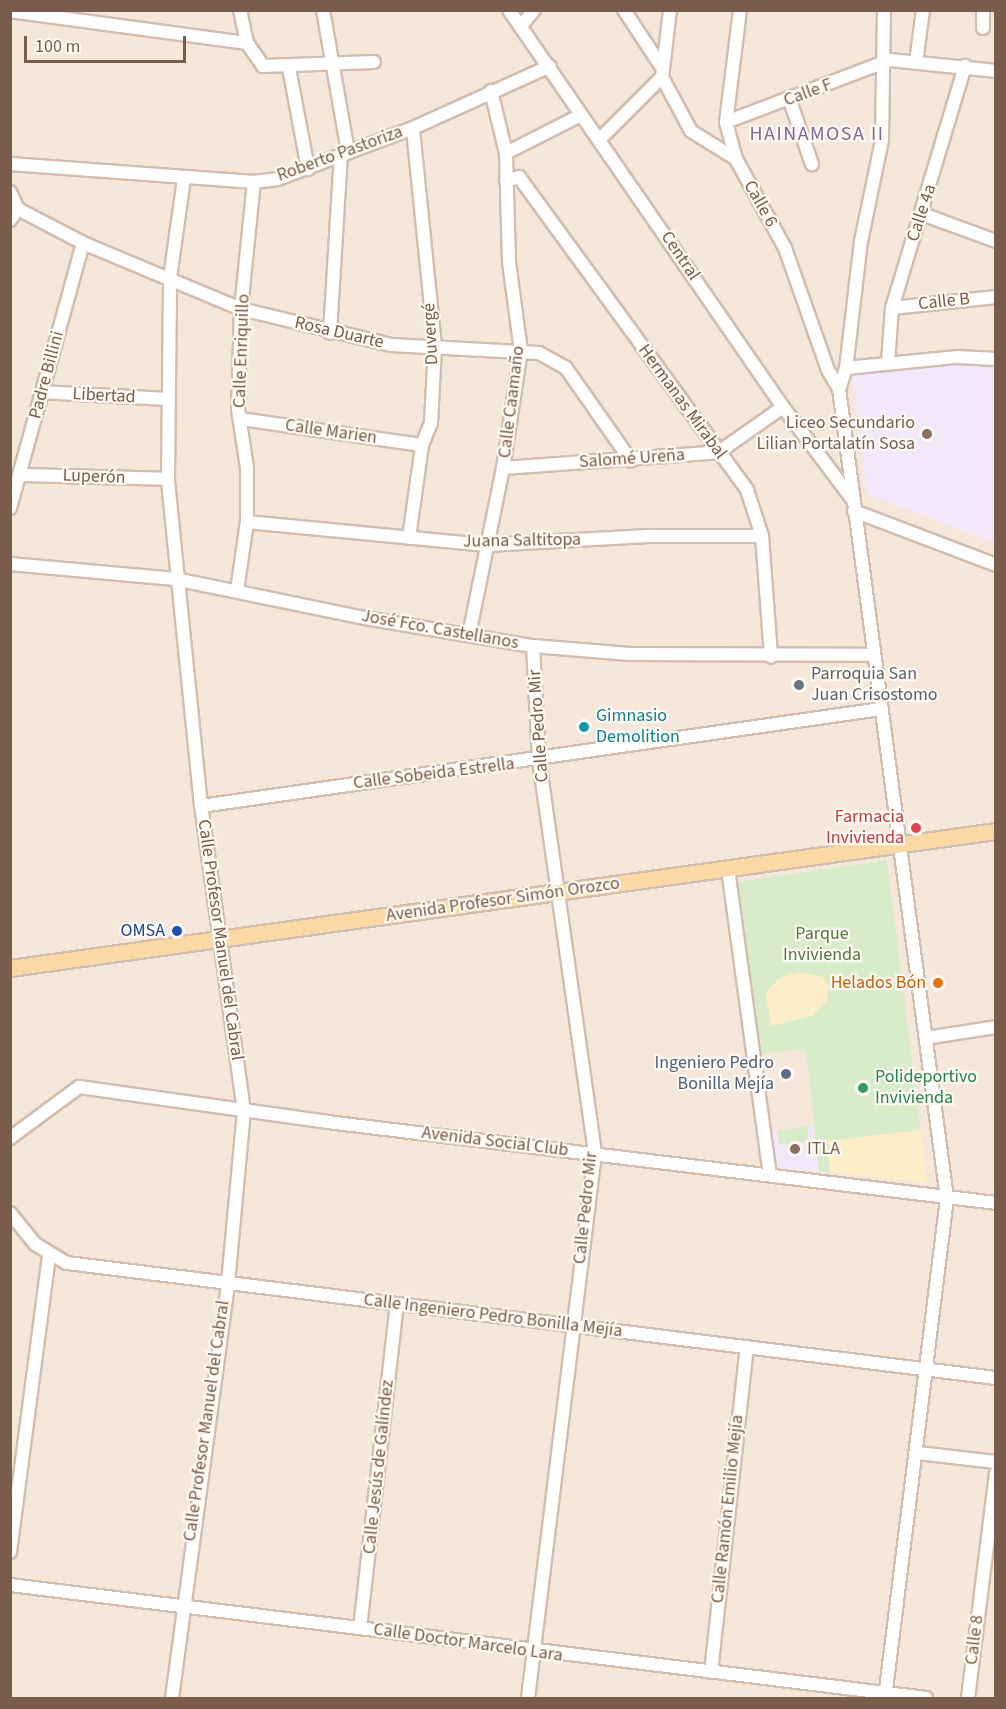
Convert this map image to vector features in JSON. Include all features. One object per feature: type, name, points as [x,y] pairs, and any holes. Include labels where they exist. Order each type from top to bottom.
[{"type":"main road","name":"Avenida Profesor Simón Orozco","points":[[10,968],[996,831]]},
{"type":"street","points":[[240,10],[247,43],[263,66],[289,68],[374,62]]},
{"type":"street","points":[[323,10],[334,66],[344,153],[330,333]]},
{"type":"street","name":"Central","points":[[509,10],[550,66],[783,407],[854,505]]},
{"type":"street","points":[[521,26],[534,10]]},
{"type":"street","points":[[624,10],[662,71],[691,131],[736,159]]},
{"type":"street","points":[[600,140],[662,71],[670,28],[670,10]]},
{"type":"street","name":"Calle 6","points":[[740,10],[726,122],[736,159],[785,248],[828,370],[839,389]]},
{"type":"street","points":[[884,10],[885,63],[882,140],[861,241],[846,368],[839,389],[948,1198],[885,1696]]},
{"type":"street","points":[[916,62],[923,10]]},
{"type":"street","points":[[983,10],[983,28]]},
{"type":"street","points":[[10,11],[247,43]]},
{"type":"street","points":[[885,63],[916,62],[996,71]]},
{"type":"street","name":"Calle F","points":[[726,122],[790,101],[885,63]]},
{"type":"street","name":"Roberto Pastoriza","points":[[10,164],[254,182],[308,169],[344,153],[413,128],[490,91],[550,66]]},
{"type":"street","name":"Calle 4a","points":[[888,362],[892,308],[965,66]]},
{"type":"street","points":[[289,68],[308,169]]},
{"type":"street","name":"Calle Caamaño","points":[[469,635],[503,468],[521,351],[509,262],[506,153],[490,91]]},
{"type":"street","points":[[790,101],[812,164]]},
{"type":"street","points":[[506,153],[581,114]]},
{"type":"street","name":"Duvergé","points":[[409,538],[422,445],[431,423],[435,346],[413,128]]},
{"type":"street","name":"Hermanas Mirabal","points":[[506,181],[519,177],[747,490],[762,536],[771,657]]},
{"type":"street","name":"Calle Profesor Manuel del Cabral","points":[[172,1698],[182,1604],[228,1283],[244,1111],[222,938],[201,806],[175,579],[168,479],[166,399],[170,278],[184,178]]},
{"type":"street","name":"Calle Enriquillo","points":[[237,591],[247,522],[247,468],[241,418],[241,309],[254,182]]},
{"type":"street","points":[[10,192],[18,208],[10,220]]},
{"type":"street","name":"Rosa Duarte","points":[[18,208],[83,243],[241,309],[330,333],[391,345],[539,352],[566,368],[631,461]]},
{"type":"street","points":[[922,214],[996,241]]},
{"type":"street","name":"Padre Billini","points":[[10,508],[83,243]]},
{"type":"street","name":"Calle B","points":[[892,308],[996,297]]},
{"type":"street","points":[[846,368],[888,362],[957,357],[996,359]]},
{"type":"street","name":"Libertad","points":[[42,392],[166,399]]},
{"type":"street","name":"Salomé Ureña","points":[[503,468],[631,461],[719,452],[783,407]]},
{"type":"street","name":"Calle Marien","points":[[241,418],[422,445]]},
{"type":"street","name":"Luperón","points":[[20,475],[168,479]]},
{"type":"street","points":[[854,505],[996,565]]},
{"type":"street","name":"Juana Saltitopa","points":[[247,522],[487,545],[648,536],[762,536]]},
{"type":"street","name":"José Fco. Castellanos","points":[[10,564],[175,579],[533,646],[630,654],[771,657],[874,655]]},
{"type":"street","name":"Calle Pedro Mir","points":[[528,1698],[595,1153],[560,893],[539,760],[533,646]]},
{"type":"street","name":"Calle Sobeida Estrella","points":[[201,806],[539,760],[881,709]]},
{"type":"street","points":[[728,868],[770,1174]]},
{"type":"street","points":[[926,1038],[996,1028]]},
{"type":"street","name":"Avenida Social Club","points":[[10,1138],[79,1087],[244,1111],[996,1203]]},
{"type":"street","name":"Calle Ingeniero Pedro Bonilla Mejía","points":[[10,1213],[49,1255],[67,1263],[996,1378]]},
{"type":"street","points":[[10,1552],[49,1255]]},
{"type":"street","name":"Calle Jesús de Galíndez","points":[[360,1628],[397,1305]]},
{"type":"street","name":"Calle Ramón Emilio Mejía","points":[[711,1672],[747,1347]]},
{"type":"street","points":[[917,1454],[996,1462]]},
{"type":"street","name":"Calle 8","points":[[968,1698],[996,1473]]},
{"type":"street","name":"Calle Doctor Marcelo Lara","points":[[10,1585],[182,1604],[534,1652],[711,1672],[885,1696],[926,1698]]},
{"type":"shaded area","points":[[11,11],[995,11],[995,1698],[11,1698]]},
{"type":"shaded area","name":"Liceo Secundario Lilian Portalatín Sosa","points":[[920,360],[995,362],[995,543],[867,494],[851,373]]},
{"type":"shaded area","name":"ITLA","points":[[814,1126],[819,1171],[776,1168],[771,1131]]},
{"type":"green space","name":"Parque Invivienda","points":[[887,860],[927,1183],[819,1171],[806,1049],[762,1054],[737,882]]},
{"type":"green space","points":[[807,1126],[809,1141],[779,1145],[777,1131]]},
{"type":"sand","points":[[801,972],[823,977],[829,985],[827,1000],[812,1016],[771,1026],[766,993],[779,978]]},
{"type":"sand","points":[[921,1130],[927,1183],[830,1172],[828,1141]]},
{"type":"place","name":"Liceo Secundario Lilian Portalatín Sosa","points":[[927,434]]},
{"type":"place","name":"Parroquia San Juan Crisostomo","points":[[799,685]]},
{"type":"place","name":"Gimnasio Demolition","points":[[584,727]]},
{"type":"place","name":"Farmacia Invivienda","points":[[916,828]]},
{"type":"place","name":"OMSA","points":[[177,931]]},
{"type":"place","name":"Helados Bón","points":[[938,983]]},
{"type":"place","name":"Ingeniero Pedro Bonilla Mejía","points":[[786,1074]]},
{"type":"place","name":"Polideportivo Invivienda","points":[[863,1088]]},
{"type":"place","name":"ITLA","points":[[795,1149]]},
{"type":"district","name":"HAINAMOSA II","points":[[817,134]]}]
